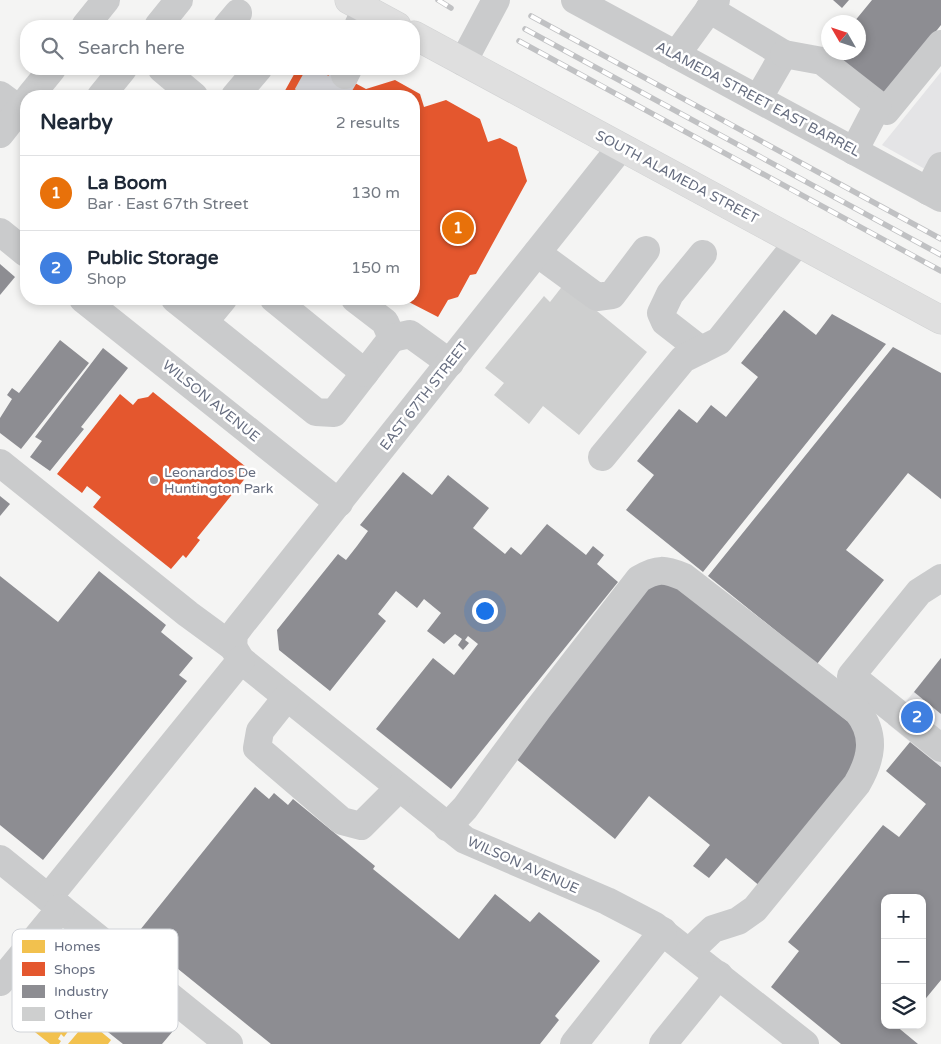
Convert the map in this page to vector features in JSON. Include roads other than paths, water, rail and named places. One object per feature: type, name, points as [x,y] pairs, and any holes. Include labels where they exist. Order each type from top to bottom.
[{"type":"main road","points":[[357,12],[380,20]]},
{"type":"main road","name":"SOUTH ALAMEDA STREET","points":[[420,39],[941,320]]},
{"type":"street","points":[[90,20],[106,0]]},
{"type":"street","points":[[163,20],[179,0]]},
{"type":"street","points":[[463,62],[496,0]]},
{"type":"street","name":"ALAMEDA STREET EAST BARREL","points":[[575,0],[935,194]]},
{"type":"street","points":[[676,55],[712,4],[784,54],[822,61],[886,111],[941,44]]},
{"type":"street","points":[[758,99],[784,54]]},
{"type":"street","points":[[30,90],[46,75]]},
{"type":"street","points":[[106,90],[118,75]]},
{"type":"street","points":[[240,90],[253,75]]},
{"type":"street","points":[[0,134],[19,100]]},
{"type":"street","points":[[854,151],[878,105]]},
{"type":"street","name":"EAST 67TH STREET","points":[[54,903],[237,653],[234,634],[240,626],[621,147]]},
{"type":"street","points":[[935,194],[941,166]]},
{"type":"street","points":[[0,232],[20,248]]},
{"type":"street","points":[[602,457],[684,358],[719,341],[798,242]]},
{"type":"street","points":[[537,253],[597,297],[612,295],[646,250]]},
{"type":"street","points":[[701,350],[665,322],[662,313],[670,294],[703,254]]},
{"type":"street","name":"WILSON AVENUE","points":[[91,305],[339,503]]},
{"type":"street","points":[[183,305],[316,412],[334,413],[392,338],[410,334],[450,363]]},
{"type":"street","points":[[204,322],[218,305]]},
{"type":"street","points":[[281,305],[365,373]]},
{"type":"street","points":[[363,305],[386,322],[392,338]]},
{"type":"street","name":"WILSON AVENUE","points":[[0,462],[237,653],[287,697],[447,827],[465,840],[608,901],[663,932],[805,1044]]},
{"type":"street","points":[[447,827],[465,808],[538,709],[639,579],[653,571],[666,570],[684,577],[858,712],[866,722],[870,738],[869,765],[857,784],[754,909],[738,921],[713,930],[689,952]]},
{"type":"street","points":[[941,578],[919,592],[851,676],[941,748]]},
{"type":"street","points":[[287,697],[260,731],[257,748],[342,821],[361,826],[399,788]]},
{"type":"street","points":[[0,859],[86,929]]},
{"type":"street","points":[[36,929],[54,903]]},
{"type":"street","points":[[574,1044],[663,932]]},
{"type":"street","points":[[0,982],[12,964]]},
{"type":"street","points":[[663,1044],[719,975]]},
{"type":"street","points":[[178,1003],[229,1044]]},
{"type":"tunnel","points":[[310,90],[319,75]]},
{"type":"tunnel","points":[[336,90],[345,75]]},
{"type":"railway","points":[[438,0],[451,8]]},
{"type":"railway","points":[[531,16],[941,239]]},
{"type":"railway","points":[[525,29],[941,255]]},
{"type":"railway","points":[[519,41],[941,271]]},
{"type":"place","name":"La Boom","points":[[458,228]]},
{"type":"place","name":"Leonardos De Huntington Park","points":[[154,480]]},
{"type":"place","name":"Public Storage","points":[[917,717]]}]
